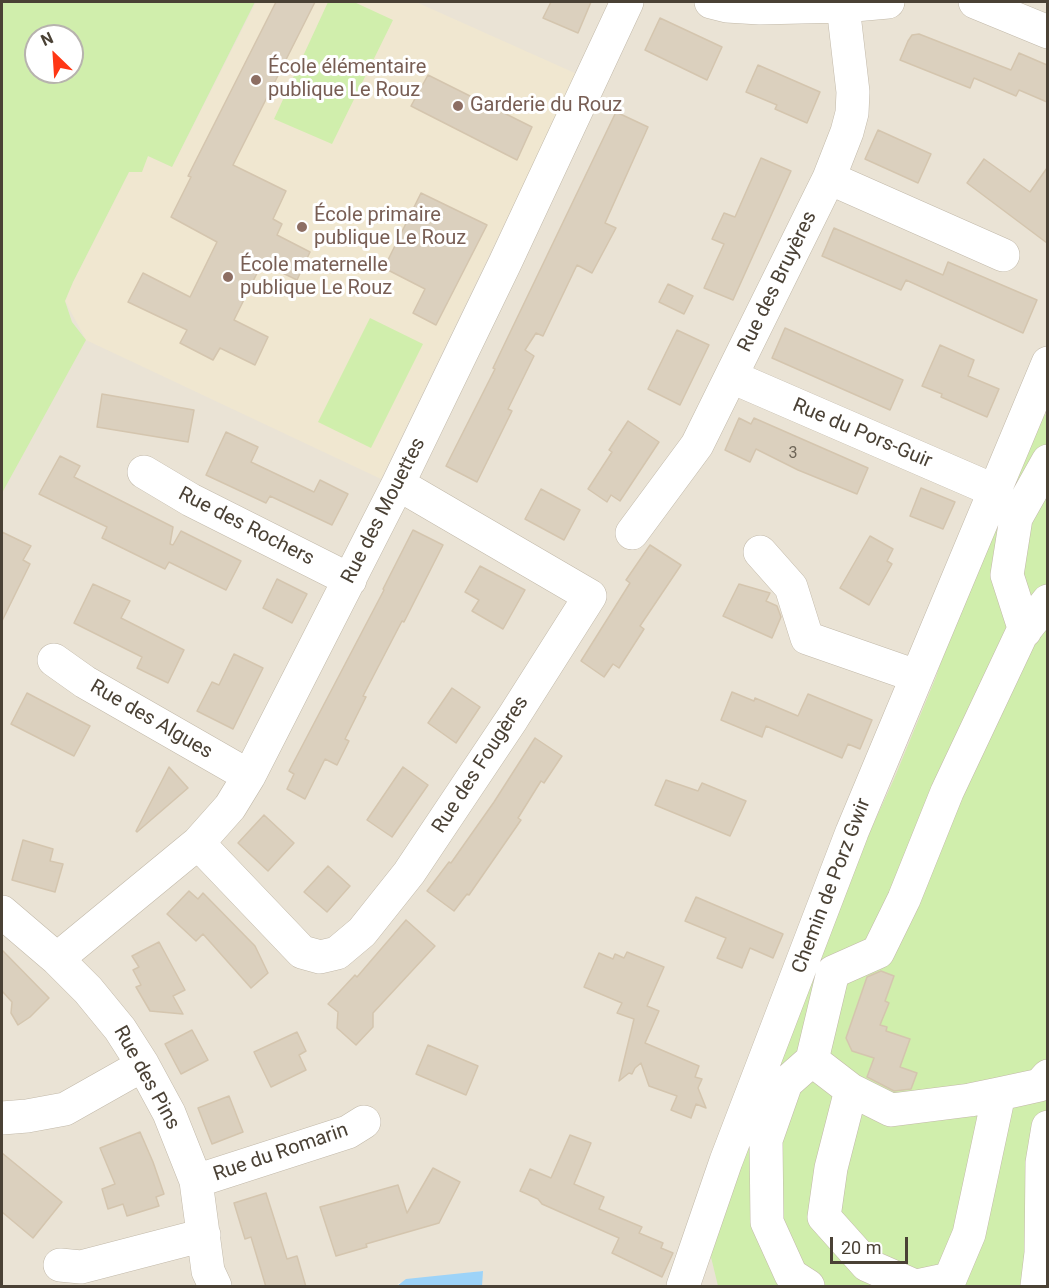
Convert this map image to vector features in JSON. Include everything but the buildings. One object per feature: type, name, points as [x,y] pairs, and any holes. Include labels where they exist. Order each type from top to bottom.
[{"type":"street","name":"Rue des Mouettes","points":[[57,959],[198,843],[230,807],[249,776],[398,483],[505,263],[627,2]]},
{"type":"street","points":[[711,2],[727,6],[760,8],[843,6],[888,2]]},
{"type":"street","points":[[975,2],[1047,32]]},
{"type":"street","name":"Rue des Bruyères","points":[[632,533],[697,445],[829,178],[847,132],[854,92],[843,6]]},
{"type":"street","points":[[829,178],[1003,255]]},
{"type":"street","name":"Chemin de Porz Gwir","points":[[683,1287],[726,1161],[852,832],[1047,363]]},
{"type":"street","name":"Rue du Pors-Guir","points":[[732,377],[993,490]]},
{"type":"street","points":[[1025,631],[1007,575],[1016,518],[1047,461]]},
{"type":"street","name":"Rue des Rochers","points":[[144,472],[191,500],[350,580]]},
{"type":"street","name":"Rue des Fougères","points":[[198,843],[302,952],[320,957],[336,952],[362,932],[409,873],[512,719],[590,596],[398,483]]},
{"type":"street","points":[[760,552],[791,586],[807,638],[916,676]]},
{"type":"street","points":[[808,1287],[791,1275],[767,1222],[766,1140],[786,1083],[812,1060],[833,972],[878,952],[904,899],[947,792],[1021,635],[1047,601]]},
{"type":"street","name":"Rue des Algues","points":[[54,660],[85,682],[249,776]]},
{"type":"street","name":"Rue des Pins","points":[[2,912],[57,959],[88,990],[120,1029],[143,1065],[169,1113],[196,1181],[208,1271],[215,1287]]},
{"type":"street","points":[[812,1060],[851,1090],[891,1110],[999,1094],[1040,1084],[1047,1076]]},
{"type":"street","points":[[2,1118],[64,1110],[143,1065]]},
{"type":"street","points":[[851,1090],[831,1168],[824,1217],[867,1265],[916,1287],[950,1279],[954,1270],[969,1234],[999,1094]]},
{"type":"street","name":"Rue du Romarin","points":[[196,1181],[348,1132],[364,1122]]},
{"type":"street","points":[[1038,1287],[1041,1253],[1042,1163],[1047,1127]]},
{"type":"street","points":[[60,1265],[81,1267],[204,1235]]},
{"type":"shaded area","points":[[2,2],[1047,2],[1047,1286],[482,1286],[482,1271],[399,1283],[397,1286],[2,1286]]},
{"type":"shaded area","name":"École primaire publique Le Rouz","points":[[256,2],[416,2],[577,74],[381,479],[86,340],[65,301],[129,172],[148,156],[172,167]]},
{"type":"green space","points":[[2,2],[255,2],[172,167],[148,156],[142,172],[129,172],[73,282],[65,301],[72,322],[86,340],[2,493]]},
{"type":"green space","points":[[328,2],[354,2],[393,20],[332,144],[274,119]]},
{"type":"green space","points":[[370,318],[423,344],[371,448],[318,422]]},
{"type":"green space","points":[[1047,412],[1047,1286],[718,1286],[711,1257],[716,1226],[850,875],[894,779],[936,677],[952,627],[1021,455]]},
{"type":"water","points":[[483,1271],[482,1286],[397,1286],[406,1279]]},
{"type":"place","name":"École élémentaire publique Le Rouz","points":[[256,80]]},
{"type":"place","name":"Garderie du Rouz","points":[[458,106]]},
{"type":"place","name":"École primaire publique Le Rouz","points":[[302,227]]},
{"type":"place","name":"École maternelle publique Le Rouz","points":[[228,277]]}]
